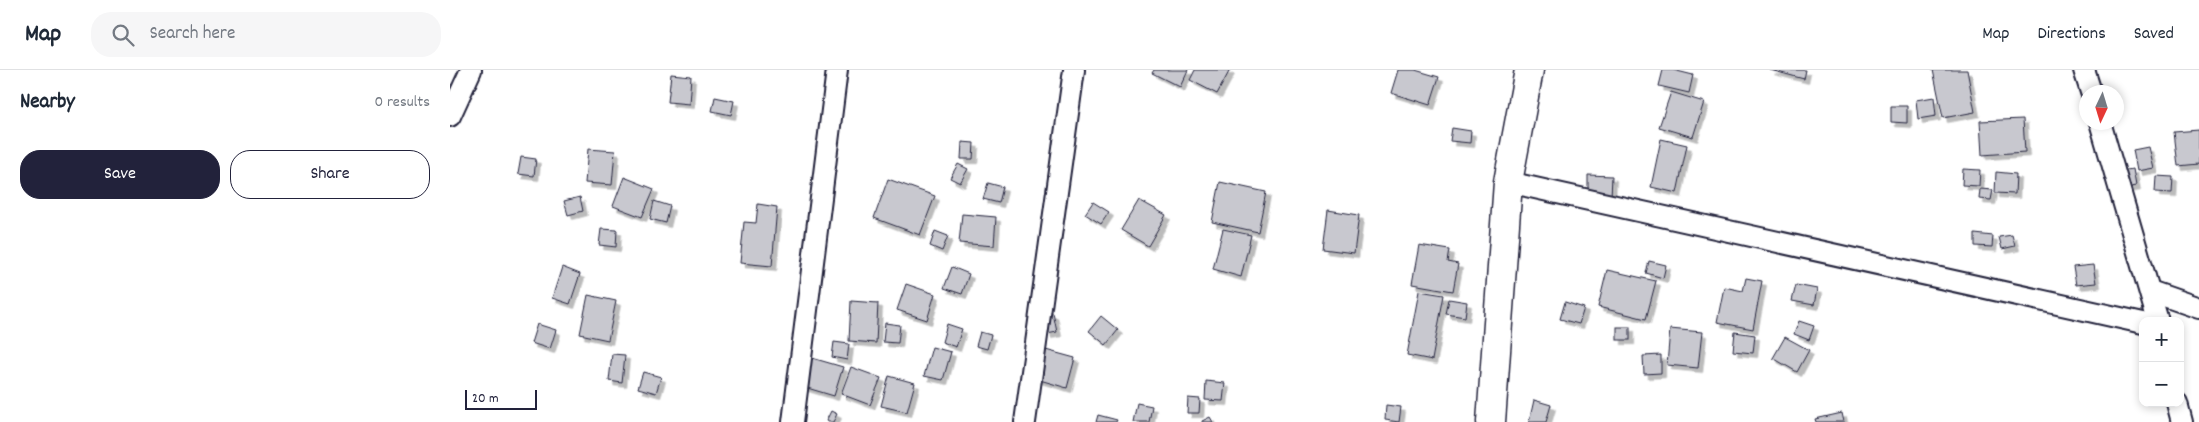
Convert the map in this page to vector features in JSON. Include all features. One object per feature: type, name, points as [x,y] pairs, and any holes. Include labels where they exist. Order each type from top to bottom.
[{"type":"main road","points":[[1491,422],[1508,182],[1529,70]]},
{"type":"street","points":[[450,116],[471,70]]},
{"type":"street","points":[[793,422],[837,70]]},
{"type":"street","points":[[1024,422],[1074,70]]},
{"type":"street","points":[[2084,70],[2089,85]]},
{"type":"street","points":[[2102,130],[2157,317]]},
{"type":"street","points":[[1508,182],[2139,322]]},
{"type":"street","points":[[2150,291],[2199,308]]},
{"type":"street","points":[[2178,407],[2182,422]]},
{"type":"building","points":[[1154,70],[1188,70],[1180,87],[1152,73]]},
{"type":"building","points":[[1195,70],[1230,70],[1217,94],[1190,80]]},
{"type":"building","points":[[1398,70],[1415,70],[1439,77],[1430,105],[1391,93]]},
{"type":"building","points":[[1663,70],[1673,70],[1693,75],[1689,93],[1659,86]]},
{"type":"building","points":[[1770,70],[1806,70],[1804,79]]},
{"type":"building","points":[[1933,70],[1967,70],[1975,112],[1943,118]]},
{"type":"building","points":[[671,74],[691,76],[689,104],[668,102]]},
{"type":"building","points":[[1671,92],[1704,102],[1693,137],[1659,127]]},
{"type":"building","points":[[715,97],[734,101],[731,115],[712,111]]},
{"type":"building","points":[[1934,97],[1936,116],[1918,119],[1916,100]]},
{"type":"building","points":[[1891,106],[1907,106],[1907,123],[1891,122]]},
{"type":"building","points":[[2023,119],[2025,152],[1982,155],[1980,121]]},
{"type":"building","points":[[1452,128],[1471,131],[1470,143],[1450,141]]},
{"type":"building","points":[[2199,130],[2199,164],[2178,166],[2174,132]]},
{"type":"building","points":[[1661,139],[1687,145],[1677,193],[1651,187]]},
{"type":"building","points":[[962,142],[974,143],[973,159],[961,159]]},
{"type":"building","points":[[2148,147],[2153,168],[2137,171],[2133,150]]},
{"type":"building","points":[[588,149],[615,151],[612,185],[585,183]]},
{"type":"building","points":[[521,157],[536,159],[534,176],[518,174]]},
{"type":"building","points":[[958,164],[968,169],[960,183],[950,178]]},
{"type":"building","points":[[1963,169],[1980,170],[1979,186],[1962,185]]},
{"type":"building","points":[[2133,169],[2136,186],[2124,188],[2120,171]]},
{"type":"building","points":[[1996,172],[2016,174],[2015,194],[1995,193]]},
{"type":"building","points":[[1588,175],[1612,176],[1611,197],[1588,196]]},
{"type":"building","points":[[2156,176],[2173,177],[2172,193],[2155,192]]},
{"type":"building","points":[[624,177],[654,189],[642,217],[613,206]]},
{"type":"building","points":[[888,179],[935,196],[920,235],[874,218]]},
{"type":"building","points":[[1220,182],[1266,192],[1258,232],[1212,222]]},
{"type":"building","points":[[988,183],[1003,187],[999,203],[983,199]]},
{"type":"building","points":[[1980,189],[1993,190],[1991,200],[1979,199]]},
{"type":"building","points":[[580,197],[583,211],[568,215],[564,201]]},
{"type":"building","points":[[1139,200],[1166,215],[1148,246],[1121,230]]},
{"type":"building","points":[[654,201],[670,206],[666,223],[650,219]]},
{"type":"building","points":[[1093,202],[1109,212],[1101,224],[1085,214]]},
{"type":"building","points":[[758,204],[777,207],[772,266],[740,263],[744,222],[756,223]]},
{"type":"building","points":[[1328,210],[1359,215],[1354,253],[1323,249]]},
{"type":"building","points":[[962,214],[996,217],[994,246],[959,243]]},
{"type":"building","points":[[601,229],[617,230],[616,247],[599,245]]},
{"type":"building","points":[[1223,229],[1251,235],[1241,277],[1213,269]]},
{"type":"building","points":[[935,231],[948,236],[942,251],[930,246]]},
{"type":"building","points":[[1975,234],[1993,236],[1992,247],[1975,246]]},
{"type":"building","points":[[2012,235],[2015,246],[2002,249],[1999,237]]},
{"type":"building","points":[[1419,245],[1450,250],[1448,262],[1458,264],[1453,291],[1412,284]]},
{"type":"building","points":[[1649,261],[1666,265],[1663,278],[1646,273]]},
{"type":"building","points":[[2093,265],[2096,283],[2076,285],[2073,267]]},
{"type":"building","points":[[562,267],[580,274],[570,304],[552,298]]},
{"type":"building","points":[[952,267],[969,274],[962,294],[944,288]]},
{"type":"building","points":[[1607,270],[1656,281],[1646,319],[1598,307]]},
{"type":"building","points":[[1746,278],[1762,281],[1753,329],[1717,322],[1724,287],[1743,291]]},
{"type":"building","points":[[906,284],[935,294],[927,320],[897,310]]},
{"type":"building","points":[[1796,285],[1817,289],[1814,305],[1792,301]]},
{"type":"building","points":[[1419,291],[1444,295],[1432,360],[1407,355]]},
{"type":"building","points":[[588,295],[616,301],[608,340],[580,334]]},
{"type":"building","points":[[1449,299],[1467,302],[1465,317],[1446,314]]},
{"type":"building","points":[[851,301],[878,303],[876,343],[849,341]]},
{"type":"building","points":[[1565,302],[1584,308],[1579,324],[1560,319]]},
{"type":"building","points":[[1053,313],[1057,332],[1047,334],[1043,315]]},
{"type":"building","points":[[1101,316],[1118,330],[1106,345],[1089,331]]},
{"type":"building","points":[[1799,321],[1814,326],[1809,340],[1794,334]]},
{"type":"building","points":[[885,323],[900,325],[898,343],[883,342]]},
{"type":"building","points":[[537,324],[556,330],[550,349],[531,343]]},
{"type":"building","points":[[947,324],[962,329],[956,347],[942,342]]},
{"type":"building","points":[[1617,327],[1630,327],[1630,340],[1617,340]]},
{"type":"building","points":[[1670,329],[1702,332],[1698,368],[1667,365]]},
{"type":"building","points":[[980,332],[991,335],[987,349],[976,346]]},
{"type":"building","points":[[1735,332],[1755,335],[1753,353],[1733,351]]},
{"type":"building","points":[[1785,337],[1809,350],[1797,372],[1773,358]]},
{"type":"building","points":[[834,342],[849,344],[847,360],[832,357]]},
{"type":"building","points":[[932,347],[951,352],[943,380],[924,376]]},
{"type":"building","points":[[1042,349],[1075,358],[1067,388],[1033,378]]},
{"type":"building","points":[[612,354],[625,355],[622,383],[609,381]]},
{"type":"building","points":[[1661,355],[1661,373],[1644,374],[1643,356]]},
{"type":"building","points":[[812,358],[843,367],[834,396],[804,387]]},
{"type":"building","points":[[851,367],[881,378],[870,405],[841,394]]},
{"type":"building","points":[[643,372],[661,377],[656,393],[638,388]]},
{"type":"building","points":[[889,376],[915,383],[907,412],[881,406]]},
{"type":"building","points":[[1206,381],[1225,383],[1223,401],[1205,400]]},
{"type":"building","points":[[1188,398],[1200,399],[1199,413],[1187,413]]},
{"type":"building","points":[[1534,400],[1551,405],[1546,422],[1529,422]]},
{"type":"building","points":[[1137,403],[1152,406],[1149,422],[1133,422]]},
{"type":"building","points":[[1386,405],[1401,407],[1399,422],[1385,420]]},
{"type":"building","points":[[831,411],[837,414],[833,422],[828,422],[826,421]]},
{"type":"building","points":[[1842,413],[1844,422],[1816,422],[1815,419]]},
{"type":"building","points":[[1098,415],[1117,420],[1116,422],[1096,422]]},
{"type":"building","points":[[1210,417],[1213,422],[1202,422],[1202,421]]}]
